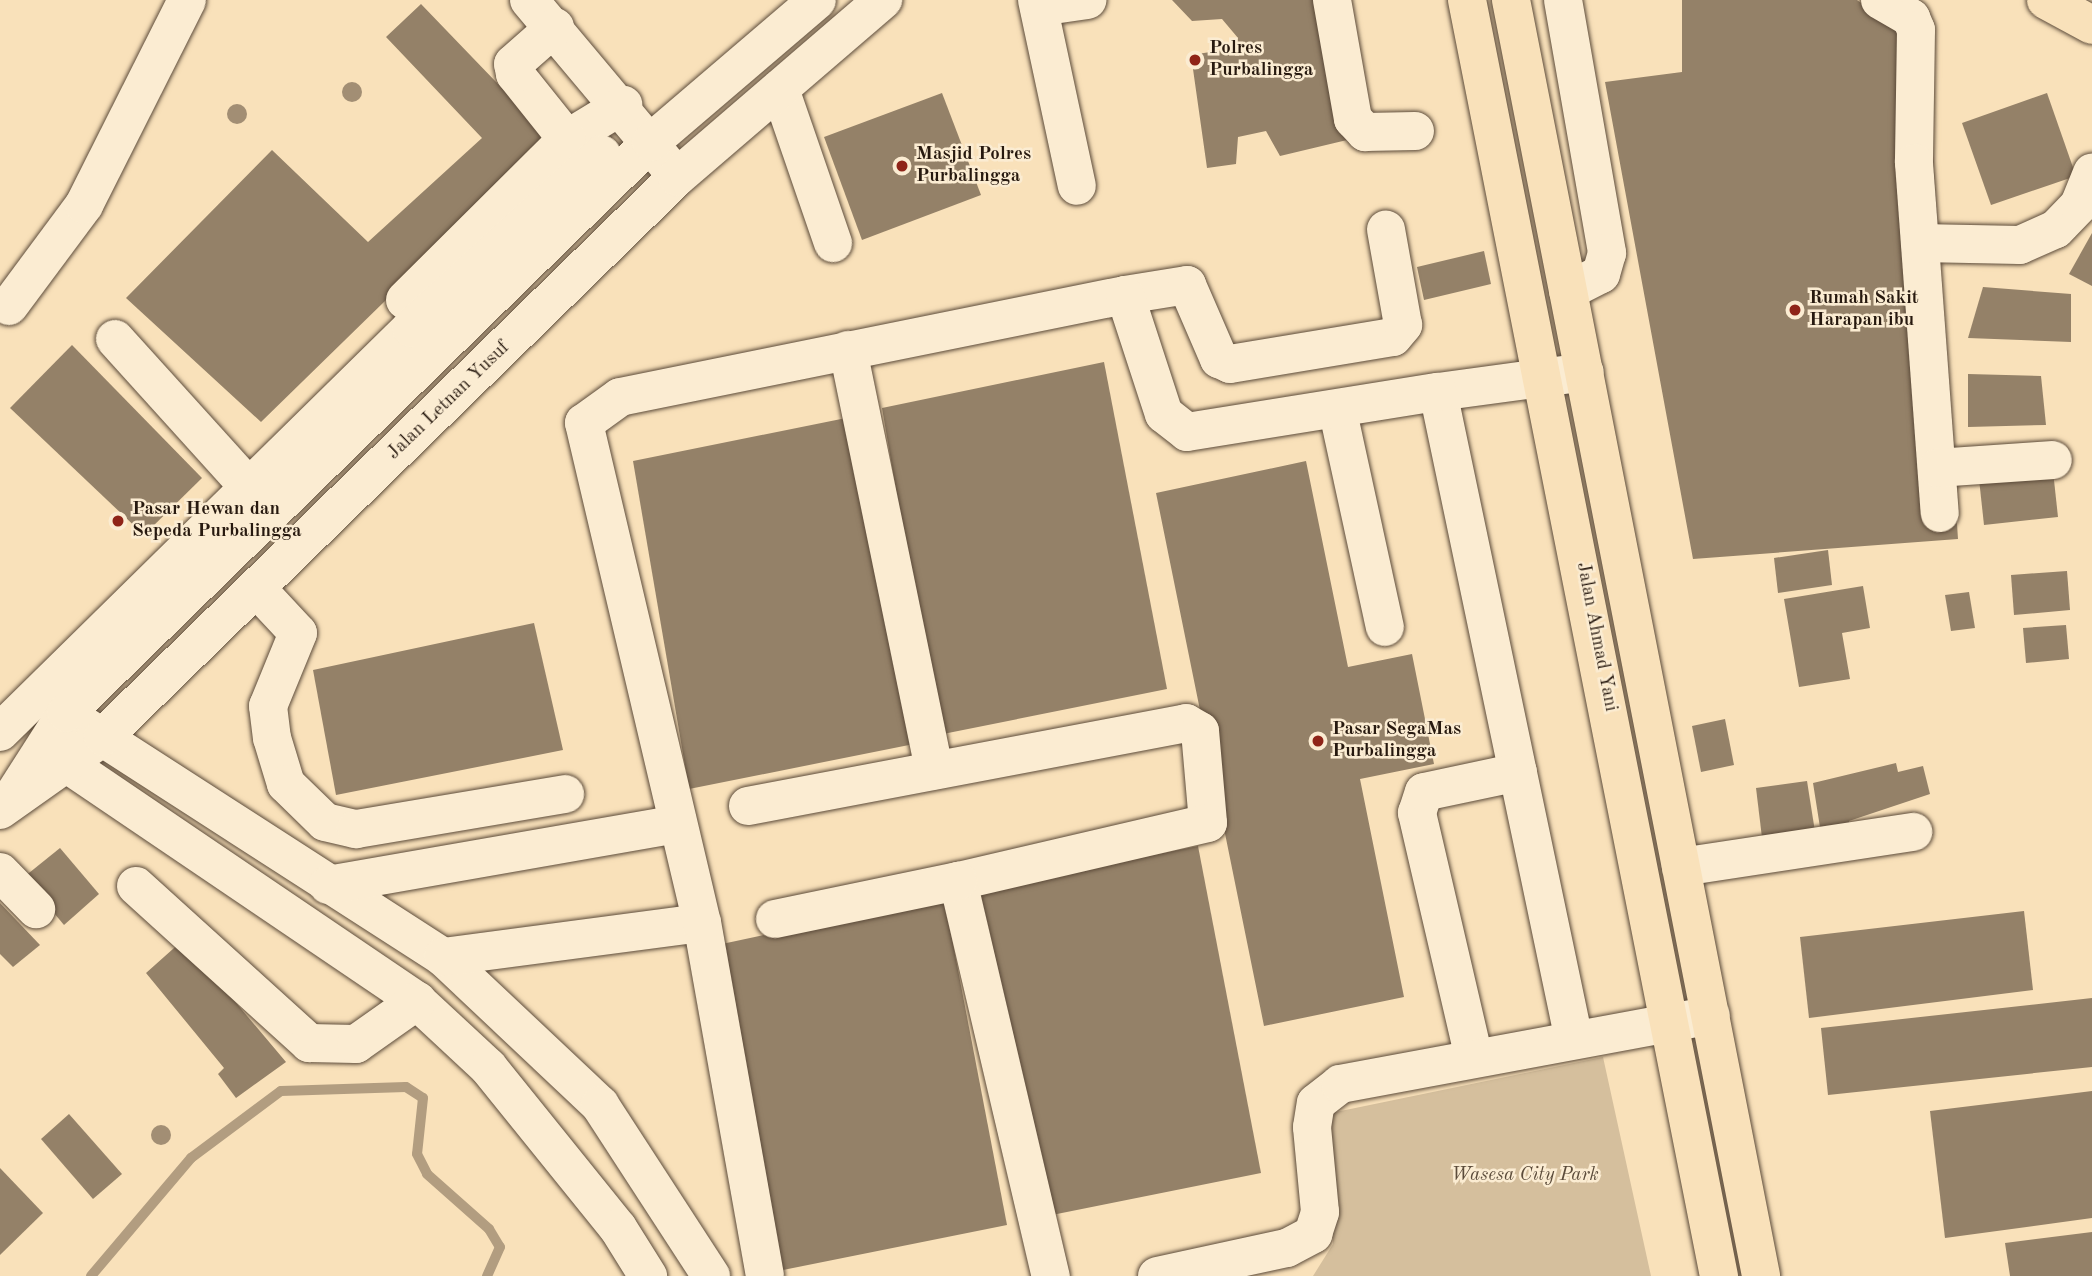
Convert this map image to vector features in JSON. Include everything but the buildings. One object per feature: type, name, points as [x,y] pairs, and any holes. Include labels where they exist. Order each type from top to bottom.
[{"type":"main road","name":"Jalan Ahmad Yani","points":[[1467,0],[1546,377],[1719,1276]]},
{"type":"main road","name":"Jalan Ahmad Yani","points":[[1511,0],[1762,1276]]},
{"type":"main road","points":[[2046,0],[2092,25]]},
{"type":"street","points":[[9,306],[84,205],[187,0]]},
{"type":"street","points":[[529,0],[637,124],[677,177]]},
{"type":"street","name":"Jalan Letnan Yusuf","points":[[54,755],[66,713],[637,124],[817,0]]},
{"type":"street","name":"Jalan Letnan Yusuf","points":[[6,804],[54,755],[103,737],[677,177],[883,0]]},
{"type":"street","points":[[1077,186],[1038,4],[1087,0]]},
{"type":"street","points":[[1332,0],[1353,119],[1365,132],[1415,131]]},
{"type":"street","points":[[1563,0],[1607,253],[1601,274],[1568,291]]},
{"type":"street","points":[[1880,0],[1911,18],[1916,30],[1920,243],[1940,513]]},
{"type":"street","points":[[555,27],[513,64],[515,74],[567,139]]},
{"type":"street","points":[[780,89],[834,243]]},
{"type":"street","points":[[411,328],[397,312],[398,306],[567,139],[637,124]]},
{"type":"street","points":[[1,729],[411,328],[637,124]]},
{"type":"street","points":[[1920,243],[2020,244],[2056,229],[2079,205],[2092,173]]},
{"type":"street","points":[[765,1276],[702,923],[584,423],[620,397],[1125,295],[1187,285],[1219,359],[1230,364],[1393,337],[1403,325],[1386,230]]},
{"type":"street","points":[[1125,295],[1164,414],[1187,432],[1338,412],[1438,391],[1585,372]]},
{"type":"street","points":[[115,339],[248,486]]},
{"type":"street","points":[[848,350],[934,770]]},
{"type":"street","points":[[1438,391],[1574,1040]]},
{"type":"street","points":[[1338,412],[1385,627]]},
{"type":"street","points":[[1937,467],[2053,460]]},
{"type":"street","points":[[257,589],[298,633],[268,706],[272,738],[286,784],[325,822],[356,829],[565,794]]},
{"type":"street","points":[[66,713],[443,957],[600,1105],[712,1276]]},
{"type":"street","points":[[748,806],[1186,723],[1200,731],[1212,817],[1200,828],[775,919]]},
{"type":"street","points":[[54,755],[430,1014],[488,1067],[618,1228],[648,1276]]},
{"type":"street","points":[[1474,1058],[1417,813],[1424,792],[1518,772]]},
{"type":"street","points":[[328,885],[677,824]]},
{"type":"street","points":[[1681,867],[1913,832]]},
{"type":"street","points":[[0,872],[36,909]]},
{"type":"street","points":[[958,881],[1051,1276]]},
{"type":"street","points":[[136,886],[309,1043],[356,1044],[430,1014]]},
{"type":"street","points":[[443,957],[702,923]]},
{"type":"street","points":[[1157,1276],[1287,1248],[1313,1234],[1320,1212],[1316,1103],[1340,1084],[1710,1015]]},
{"type":"green space","name":"Wasesa City Park","points":[[1603,1057],[1651,1276],[1313,1276],[1333,1244],[1331,1113]]},
{"type":"waterway","points":[[91,1276],[191,1158],[281,1091],[406,1087],[423,1098],[417,1154],[427,1174],[489,1229],[500,1247],[487,1276]]},
{"type":"place","name":"Polres Purbalingga","points":[[1195,60]]},
{"type":"place","name":"Masjid Polres Purbalingga","points":[[902,166]]},
{"type":"place","name":"Rumah Sakit Harapan ibu","points":[[1795,310]]},
{"type":"place","name":"Pasar Hewan dan Sepeda Purbalingga","points":[[118,521]]},
{"type":"place","name":"Pasar SegaMas Purbalingga","points":[[1318,741]]}]
